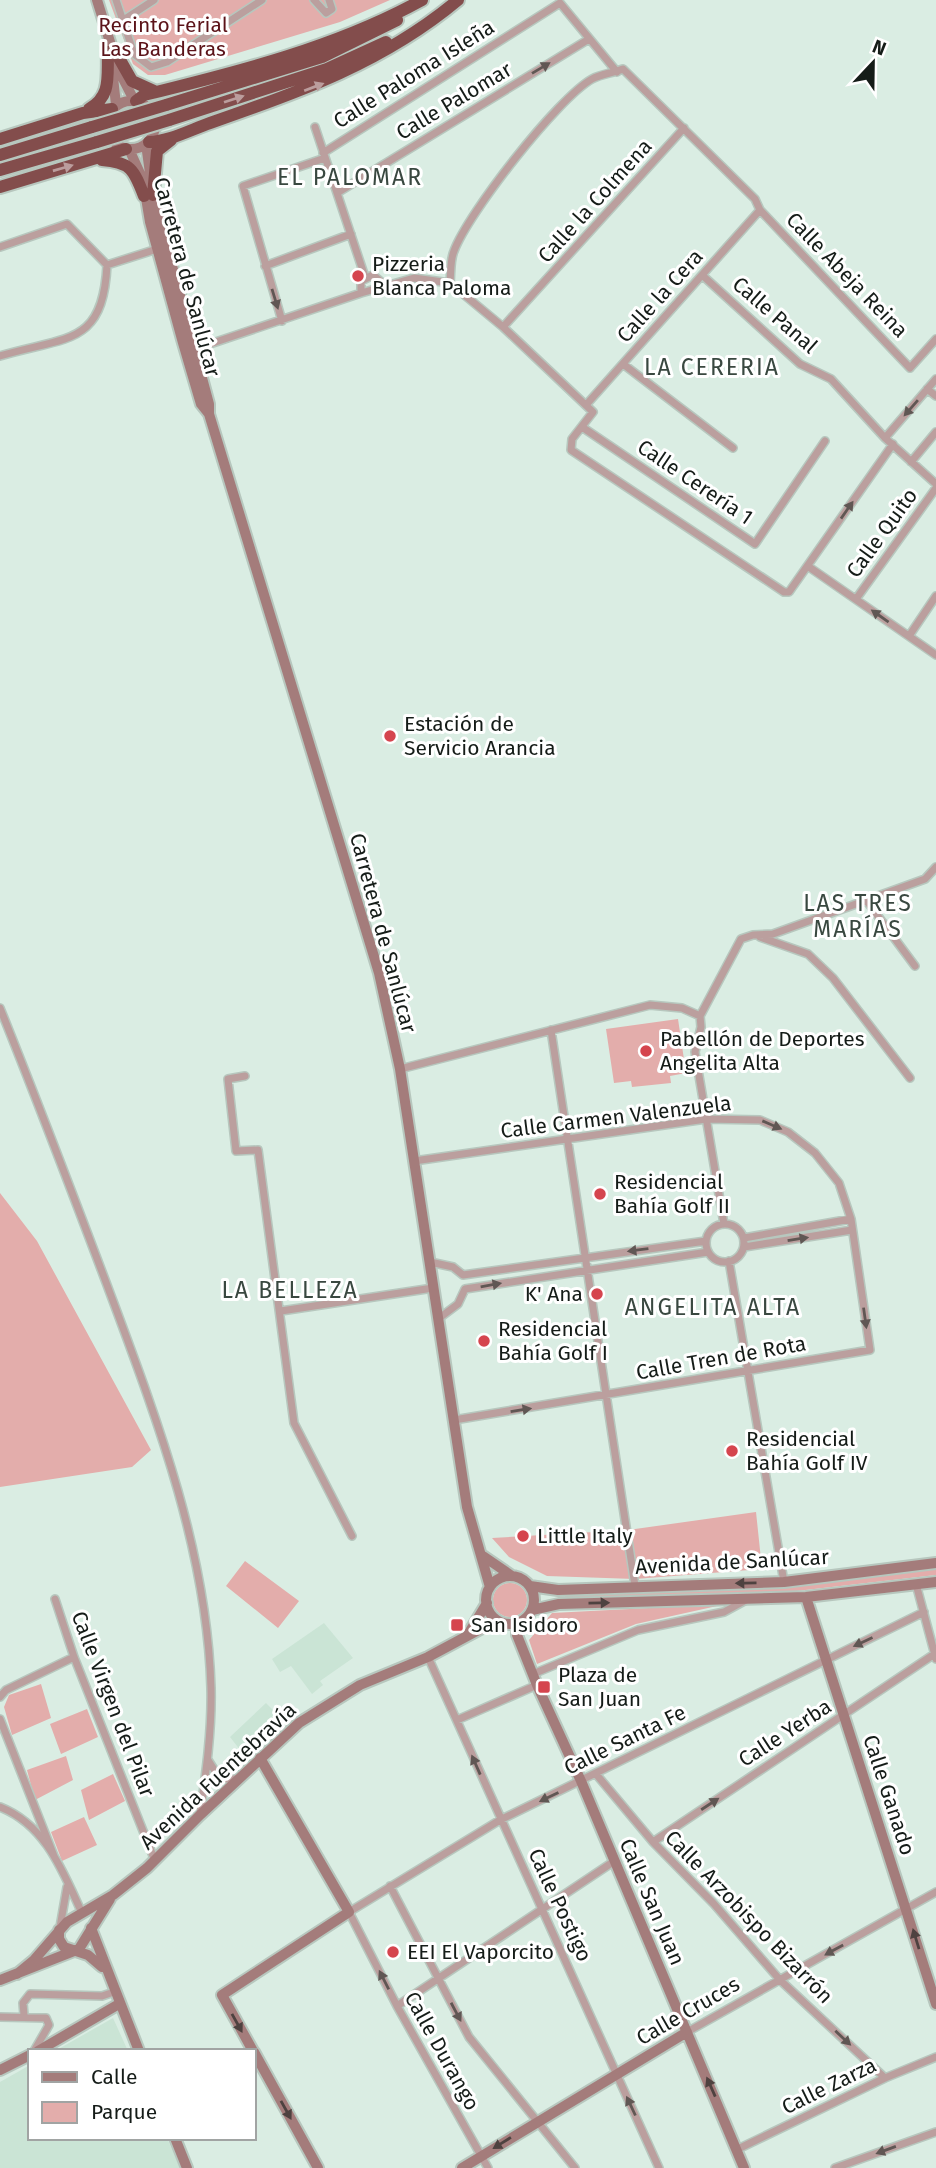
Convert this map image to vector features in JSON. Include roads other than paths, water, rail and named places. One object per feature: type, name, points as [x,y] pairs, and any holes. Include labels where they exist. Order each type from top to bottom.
[{"type":"highway","points":[[135,101],[308,48],[353,32],[422,0]]},
{"type":"highway","points":[[0,155],[322,57],[372,34],[431,0]]},
{"type":"highway","points":[[0,170],[169,121],[327,69],[377,47],[457,0]]},
{"type":"highway","points":[[148,143],[181,134],[335,78],[405,41],[457,0]]},
{"type":"highway","points":[[112,52],[132,82],[158,92]]},
{"type":"highway","points":[[83,113],[105,97],[112,52]]},
{"type":"highway","points":[[0,139],[83,113],[114,107]]},
{"type":"highway","points":[[148,196],[157,151],[181,134]]},
{"type":"highway","points":[[0,187],[127,149]]},
{"type":"highway","points":[[95,159],[124,162],[148,196]]},
{"type":"main road","points":[[97,0],[119,71],[135,101],[153,114],[155,129],[148,143],[127,149],[118,145],[108,133],[107,125],[114,107],[112,52]]},
{"type":"main road","points":[[114,107],[135,101]]},
{"type":"main road","name":"Carretera de Sanlúcar","points":[[148,143],[148,196],[157,249],[201,404],[209,414]]},
{"type":"main road","name":"Carretera de Sanlúcar","points":[[127,149],[139,169],[159,222],[209,404],[209,414],[379,973],[400,1069],[467,1507],[490,1587]]},
{"type":"main road","points":[[483,1556],[530,1586],[534,1596],[532,1610],[517,1623],[497,1620],[486,1603]]},
{"type":"main road","name":"Avenida de Sanlúcar","points":[[530,1586],[558,1590],[784,1582],[936,1563]]},
{"type":"main road","points":[[467,1636],[486,1603],[490,1587],[500,1578],[514,1576]]},
{"type":"main road","name":"Avenida de Sanlúcar","points":[[532,1610],[559,1604],[806,1597],[936,1582]]},
{"type":"main road","name":"Calle Ganado","points":[[806,1597],[936,2004]]},
{"type":"main road","name":"Avenida Fuentebravía","points":[[59,1930],[113,1895],[155,1861],[299,1723],[360,1685],[428,1657],[497,1620]]},
{"type":"main road","name":"Calle San Juan","points":[[517,1623],[517,1635],[535,1679],[582,1783],[744,2168]]},
{"type":"main road","points":[[251,2049],[222,1995],[349,1912],[260,1758]]},
{"type":"main road","name":"Avenida Fuentebravía","points":[[72,1952],[83,1945],[113,1895]]},
{"type":"main road","points":[[82,1913],[92,1931],[138,2049]]},
{"type":"main road","points":[[59,1930],[60,1943],[72,1952],[92,1958],[105,1970]]},
{"type":"main road","points":[[18,1974],[34,1960],[59,1930]]},
{"type":"main road","points":[[0,1980],[72,1952]]},
{"type":"main road","points":[[40,2049],[119,2004]]},
{"type":"main road","name":"Calle Cruces","points":[[462,2168],[687,2032]]},
{"type":"main road","points":[[0,2070],[28,2056]]},
{"type":"main road","points":[[256,2057],[318,2168]]},
{"type":"main road","points":[[176,2140],[187,2168]]},
{"type":"street","points":[[116,0],[134,54],[144,65],[151,67],[167,62],[262,0]]},
{"type":"street","points":[[122,21],[154,0]]},
{"type":"street","points":[[314,0],[326,13],[332,9],[329,0]]},
{"type":"street","name":"Calle Paloma Isleña","points":[[265,266],[243,186],[324,155],[560,3],[589,38]]},
{"type":"street","points":[[589,38],[617,72]]},
{"type":"street","name":"Calle Palomar","points":[[337,193],[589,38]]},
{"type":"street","points":[[450,283],[452,254],[465,227],[519,154],[573,93],[593,78],[623,69],[755,199],[760,210]]},
{"type":"street","points":[[315,127],[365,277]]},
{"type":"street","name":"Calle la Colmena","points":[[503,327],[684,128]]},
{"type":"street","name":"Calle la Cera","points":[[586,405],[760,210]]},
{"type":"street","name":"Calle Abeja Reina","points":[[760,210],[910,368],[936,339]]},
{"type":"street","points":[[107,265],[157,249],[160,245],[157,228],[159,222]]},
{"type":"street","points":[[0,247],[67,224],[107,265]]},
{"type":"street","points":[[282,321],[265,266],[351,234]]},
{"type":"street","points":[[0,356],[87,330],[98,316],[103,302],[107,265]]},
{"type":"street","points":[[361,293],[361,281],[365,277],[373,275],[386,286]]},
{"type":"street","name":"Calle Panal","points":[[702,275],[800,364],[831,379],[936,486]]},
{"type":"street","points":[[168,291],[177,307],[187,342],[193,351],[361,293],[414,278],[450,283],[503,327],[593,412],[572,439],[571,450],[784,592],[789,592],[809,567],[893,444]]},
{"type":"street","points":[[623,364],[733,448]]},
{"type":"street","points":[[886,438],[936,379]]},
{"type":"street","points":[[927,389],[936,396]]},
{"type":"street","name":"Calle Cerería 1","points":[[582,427],[755,544],[825,441]]},
{"type":"street","points":[[911,461],[936,432]]},
{"type":"street","name":"Calle Quito","points":[[856,599],[936,486]]},
{"type":"street","points":[[809,567],[936,655]]},
{"type":"street","points":[[909,636],[936,596]]},
{"type":"street","points":[[724,1223],[695,1052],[701,1027],[700,1016],[741,939],[773,934],[866,900],[925,878],[936,867]]},
{"type":"street","points":[[866,900],[915,966]]},
{"type":"street","points":[[753,935],[808,954],[833,978],[910,1077]]},
{"type":"street","points":[[400,1069],[650,1005],[674,1006],[700,1016]]},
{"type":"street","points":[[0,1008],[150,1401],[177,1491],[200,1586],[211,1690],[208,1760],[200,1815]]},
{"type":"street","points":[[551,1030],[635,1586]]},
{"type":"street","points":[[245,1076],[228,1079],[236,1151],[258,1150],[294,1423],[352,1536]]},
{"type":"street","name":"Calle Carmen Valenzuela","points":[[414,1161],[706,1119],[760,1120],[788,1132],[815,1153],[839,1183],[851,1219],[870,1350]]},
{"type":"street","points":[[744,1238],[851,1219]]},
{"type":"street","points":[[724,1223],[738,1228],[744,1238],[744,1247],[740,1254],[729,1261],[714,1258],[708,1252],[706,1241],[716,1226],[724,1223]]},
{"type":"street","points":[[744,1247],[852,1230]]},
{"type":"street","points":[[463,1275],[706,1241]]},
{"type":"street","points":[[465,1289],[708,1252]]},
{"type":"street","points":[[729,1261],[784,1582]]},
{"type":"street","points":[[429,1262],[453,1267],[463,1275],[465,1289],[458,1304],[438,1319]]},
{"type":"street","points":[[281,1311],[433,1288]]},
{"type":"street","name":"Calle Tren de Rota","points":[[454,1420],[870,1350]]},
{"type":"street","points":[[916,1584],[935,1655]]},
{"type":"street","name":"Calle Virgen del Pilar","points":[[55,1599],[74,1657],[155,1861]]},
{"type":"street","points":[[457,1720],[638,1630],[724,1612],[748,1599]]},
{"type":"street","name":"Calle Santa Fe","points":[[349,1912],[500,1820],[582,1783],[924,1612]]},
{"type":"street","name":"Calle Yerba","points":[[653,1842],[935,1655]]},
{"type":"street","points":[[0,1697],[6,1690],[74,1657]]},
{"type":"street","name":"Calle Postigo","points":[[428,1657],[659,2168]]},
{"type":"street","points":[[0,1719],[54,1856],[82,1913]]},
{"type":"street","points":[[208,1760],[217,1776],[225,1781],[239,1778]]},
{"type":"street","name":"Calle Arzobispo Bizarrón","points":[[596,1774],[653,1842],[714,1904],[780,1980],[885,2078]]},
{"type":"street","points":[[204,1783],[217,1776]]},
{"type":"street","points":[[17,1815],[29,1812],[35,1806]]},
{"type":"street","points":[[0,1807],[17,1815],[34,1830],[54,1856]]},
{"type":"street","points":[[397,2006],[613,1862]]},
{"type":"street","points":[[59,1930],[66,1903],[67,1883]]},
{"type":"street","points":[[390,1886],[469,2037],[575,2168]]},
{"type":"street","name":"Calle Cruces","points":[[687,2032],[936,1892]]},
{"type":"street","name":"Calle Durango","points":[[349,1912],[397,2006],[488,2168]]},
{"type":"street","points":[[24,2015],[23,2003],[30,1994],[102,1996],[114,1992]]},
{"type":"street","points":[[0,2017],[40,2015],[50,2025],[37,2049]]},
{"type":"street","name":"Calle Zarza","points":[[738,2149],[885,2078],[936,2057]]},
{"type":"street","points":[[835,2168],[936,2132]]},
{"type":"place","name":"Pizzeria Blanca Paloma","points":[[358,276]]},
{"type":"place","name":"Estación de Servicio Arancia","points":[[390,736]]},
{"type":"place","name":"Pabellón de Deportes Angelita Alta","points":[[646,1051]]},
{"type":"place","name":"Residencial Bahía Golf II","points":[[600,1194]]},
{"type":"place","name":"K' Ana","points":[[597,1294]]},
{"type":"place","name":"Residencial Bahía Golf I","points":[[484,1341]]},
{"type":"place","name":"Residencial Bahía Golf IV","points":[[732,1451]]},
{"type":"place","name":"Little Italy","points":[[523,1536]]},
{"type":"place","name":"San Isidoro","points":[[457,1625]]},
{"type":"place","name":"Plaza de San Juan","points":[[544,1687]]},
{"type":"place","name":"EEI El Vaporcito","points":[[393,1952]]},
{"type":"district","name":"EL PALOMAR","points":[[350,177]]},
{"type":"district","name":"LA CERERIA","points":[[712,367]]},
{"type":"district","name":"LAS TRES MARÍAS","points":[[858,916]]},
{"type":"district","name":"LA BELLEZA","points":[[290,1290]]},
{"type":"district","name":"ANGELITA ALTA","points":[[713,1307]]},
{"type":"park label","name":"Recinto Ferial Las Banderas","points":[[163,37]]}]
